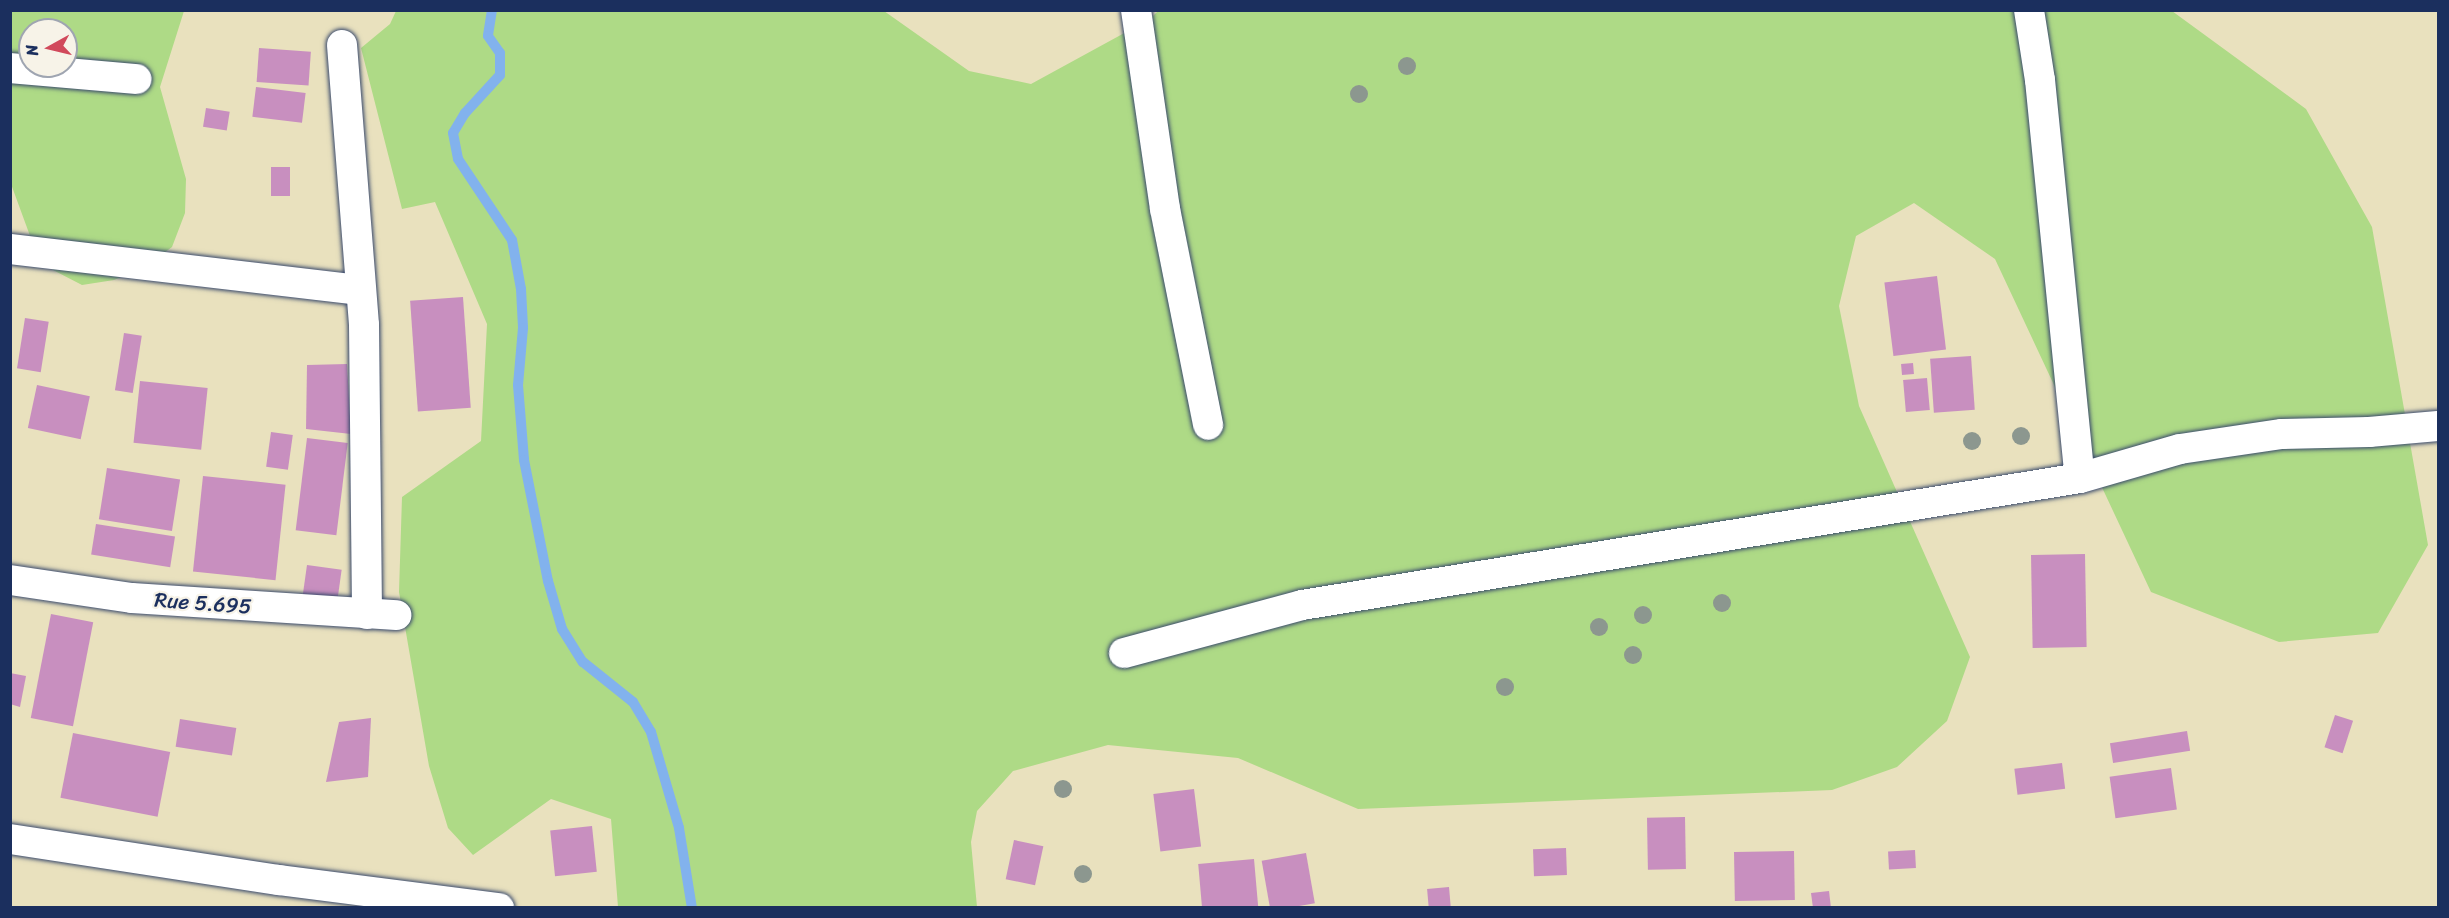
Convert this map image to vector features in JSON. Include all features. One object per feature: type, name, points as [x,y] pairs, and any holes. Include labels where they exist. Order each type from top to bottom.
[{"type":"street","points":[[1136,10],[1165,209],[1208,425]]},
{"type":"street","points":[[2029,10],[2040,80],[2080,478]]},
{"type":"street","points":[[10,249],[361,290],[342,45]]},
{"type":"street","points":[[10,68],[137,79]]},
{"type":"street","name":"Rue 5.695","points":[[10,580],[132,598],[382,614],[361,290]]},
{"type":"street","points":[[1124,653],[1302,605],[2080,478],[2180,449],[2282,434],[2369,432],[2439,426]]},
{"type":"street","points":[[10,839],[279,880],[499,908]]},
{"type":"green space","points":[[11,11],[184,11],[160,87],[186,179],[185,213],[172,247],[145,267],[114,280],[82,285],[53,270],[33,244],[11,184]]},
{"type":"green space","points":[[396,11],[884,11],[969,71],[1031,84],[1150,19],[1158,11],[2172,11],[2306,109],[2372,227],[2428,545],[2378,633],[2279,642],[2151,592],[1995,259],[1914,203],[1856,236],[1839,306],[1859,406],[1970,657],[1947,721],[1897,767],[1832,790],[1358,809],[1238,758],[1108,745],[1013,771],[977,811],[971,842],[977,907],[618,907],[611,819],[551,799],[473,855],[448,828],[429,766],[399,592],[402,497],[481,441],[487,324],[435,202],[402,209],[361,48],[390,24]]},
{"type":"building","points":[[259,48],[311,52],[309,86],[257,82]]},
{"type":"building","points":[[256,87],[306,93],[302,123],[252,117]]},
{"type":"building","points":[[206,108],[230,112],[227,131],[203,127]]},
{"type":"building","points":[[271,167],[290,167],[290,196],[271,196]]},
{"type":"building","points":[[1937,276],[1946,349],[1893,356],[1884,282]]},
{"type":"building","points":[[463,297],[471,408],[418,411],[410,301]]},
{"type":"building","points":[[25,318],[49,322],[41,372],[17,368]]},
{"type":"building","points":[[124,333],[142,336],[133,393],[115,390]]},
{"type":"building","points":[[1971,356],[1975,410],[1934,413],[1930,359]]},
{"type":"building","points":[[1913,363],[1914,374],[1902,375],[1901,364]]},
{"type":"building","points":[[347,364],[351,434],[306,429],[307,365]]},
{"type":"building","points":[[1927,378],[1930,410],[1906,412],[1903,380]]},
{"type":"building","points":[[140,381],[208,388],[201,450],[134,443]]},
{"type":"building","points":[[37,385],[90,396],[81,439],[28,428]]},
{"type":"building","points":[[271,432],[293,435],[288,470],[266,467]]},
{"type":"building","points":[[307,438],[348,443],[336,535],[296,530]]},
{"type":"building","points":[[107,468],[180,480],[172,531],[99,519]]},
{"type":"building","points":[[203,476],[286,485],[276,580],[193,571]]},
{"type":"building","points":[[96,524],[175,537],[170,567],[91,555]]},
{"type":"building","points":[[2085,554],[2087,647],[2033,648],[2031,555]]},
{"type":"building","points":[[307,565],[342,570],[336,609],[301,605]]},
{"type":"building","points":[[51,614],[93,622],[73,726],[31,718]]},
{"type":"building","points":[[10,673],[26,676],[20,707],[10,704]]},
{"type":"building","points":[[2335,715],[2353,721],[2343,753],[2324,747]]},
{"type":"building","points":[[371,718],[368,777],[326,782],[339,722]]},
{"type":"building","points":[[180,719],[236,728],[232,756],[176,747]]},
{"type":"building","points":[[2187,731],[2190,751],[2113,763],[2110,743]]},
{"type":"building","points":[[73,733],[170,752],[158,817],[60,798]]},
{"type":"building","points":[[2062,763],[2065,789],[2018,795],[2014,769]]},
{"type":"building","points":[[2171,768],[2177,810],[2115,818],[2110,777]]},
{"type":"building","points":[[1194,789],[1201,847],[1160,852],[1153,794]]},
{"type":"building","points":[[1685,817],[1686,869],[1648,870],[1647,818]]},
{"type":"building","points":[[592,826],[597,872],[555,876],[550,830]]},
{"type":"building","points":[[1014,840],[1043,846],[1035,885],[1006,879]]},
{"type":"building","points":[[1566,848],[1567,875],[1534,876],[1533,849]]},
{"type":"building","points":[[1915,850],[1916,868],[1889,869],[1888,851]]},
{"type":"building","points":[[1794,851],[1795,900],[1735,901],[1734,852]]},
{"type":"building","points":[[1306,853],[1315,903],[1288,908],[1270,908],[1262,861]]},
{"type":"building","points":[[1254,859],[1258,908],[1202,908],[1198,864]]},
{"type":"building","points":[[1449,887],[1451,908],[1429,908],[1427,889]]},
{"type":"building","points":[[1829,891],[1831,908],[1813,908],[1811,893]]},
{"type":"waterway","points":[[492,10],[488,36],[500,53],[500,75],[465,113],[453,133],[458,159],[512,240],[521,289],[523,328],[518,385],[524,460],[548,581],[562,629],[583,662],[633,702],[651,732],[679,828],[692,908]]}]
